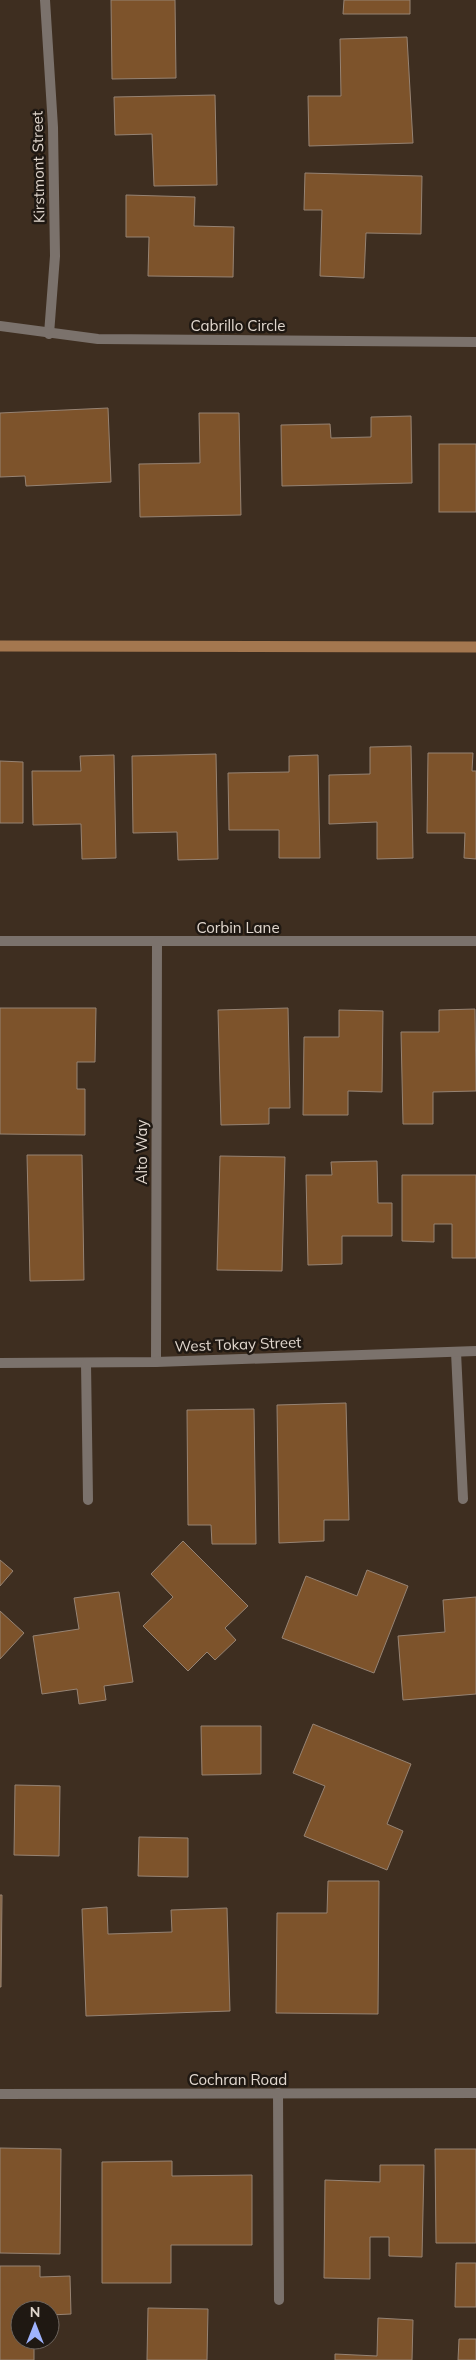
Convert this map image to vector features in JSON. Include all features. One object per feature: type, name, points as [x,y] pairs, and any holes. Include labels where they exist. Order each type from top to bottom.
[{"type":"street","name":"Kirstmont Street","points":[[45,0],[53,127],[55,256],[49,334]]},
{"type":"street","name":"Cabrillo Circle","points":[[0,326],[49,334],[136,340],[476,342]]},
{"type":"street","name":"Corbin Lane","points":[[0,941],[476,941]]},
{"type":"street","name":"Alto Way","points":[[156,1362],[157,942]]},
{"type":"street","name":"West Tokay Street","points":[[0,1364],[156,1362],[476,1351]]},
{"type":"street","points":[[456,1352],[463,1499]]},
{"type":"street","points":[[86,1363],[88,1500]]},
{"type":"street","points":[[278,2093],[278,2300]]},
{"type":"street","name":"Cochran Road","points":[[0,2094],[476,2093]]},
{"type":"building","points":[[111,0],[175,0],[176,78],[112,79]]},
{"type":"building","points":[[344,0],[410,0],[410,14],[343,14]]},
{"type":"building","points":[[407,37],[413,143],[309,146],[308,96],[341,96],[340,39]]},
{"type":"building","points":[[215,95],[217,185],[154,186],[152,134],[115,135],[114,97]]},
{"type":"building","points":[[305,173],[422,176],[421,234],[366,233],[364,278],[320,276],[322,210],[304,210]]},
{"type":"building","points":[[126,195],[195,197],[194,226],[234,227],[233,277],[148,276],[149,237],[126,237]]},
{"type":"building","points":[[108,408],[111,482],[26,486],[25,476],[0,477],[0,413]]},
{"type":"building","points":[[199,413],[239,413],[241,515],[140,517],[139,464],[200,463]]},
{"type":"building","points":[[411,416],[412,483],[282,486],[281,425],[330,424],[331,438],[371,437],[371,417]]},
{"type":"building","points":[[439,444],[476,444],[476,512],[439,512]]},
{"type":"building","points":[[411,746],[413,858],[377,859],[377,822],[329,824],[329,775],[370,774],[370,747]]},
{"type":"building","points":[[428,753],[473,753],[472,771],[476,771],[476,859],[464,858],[465,833],[427,833]]},
{"type":"building","points":[[216,754],[218,859],[178,860],[177,832],[133,833],[132,756]]},
{"type":"building","points":[[114,755],[116,858],[82,859],[81,824],[33,825],[32,771],[81,771],[80,756]]},
{"type":"building","points":[[318,755],[320,858],[279,858],[279,830],[229,830],[228,773],[289,772],[289,756]]},
{"type":"building","points":[[0,761],[23,762],[23,823],[0,823]]},
{"type":"building","points":[[0,1008],[96,1008],[95,1062],[77,1062],[77,1089],[85,1089],[85,1135],[0,1134]]},
{"type":"building","points":[[288,1008],[290,1108],[269,1108],[269,1124],[221,1125],[218,1010]]},
{"type":"building","points":[[475,1009],[476,1091],[433,1092],[433,1124],[403,1124],[401,1032],[439,1032],[439,1010]]},
{"type":"building","points":[[339,1010],[383,1011],[382,1092],[348,1091],[348,1115],[303,1115],[304,1037],[339,1037]]},
{"type":"building","points":[[27,1155],[82,1155],[84,1280],[30,1281]]},
{"type":"building","points":[[220,1156],[285,1157],[282,1271],[217,1270]]},
{"type":"building","points":[[377,1161],[378,1203],[392,1203],[392,1236],[342,1236],[342,1264],[308,1265],[306,1175],[332,1175],[331,1162]]},
{"type":"building","points":[[402,1175],[476,1175],[476,1258],[452,1258],[452,1224],[434,1224],[434,1242],[402,1241]]},
{"type":"building","points":[[346,1403],[349,1520],[324,1520],[324,1541],[279,1543],[277,1405]]},
{"type":"building","points":[[254,1409],[256,1544],[212,1544],[211,1525],[188,1525],[187,1410]]},
{"type":"building","points":[[183,1541],[248,1606],[225,1628],[236,1640],[215,1660],[207,1652],[188,1671],[143,1626],[173,1597],[151,1574]]},
{"type":"building","points":[[0,1560],[13,1571],[0,1586]]},
{"type":"building","points":[[367,1570],[408,1586],[374,1673],[282,1638],[306,1576],[357,1596]]},
{"type":"building","points":[[119,1592],[133,1682],[104,1686],[106,1700],[79,1704],[77,1689],[42,1694],[33,1636],[79,1629],[74,1598]]},
{"type":"building","points":[[476,1597],[476,1694],[403,1700],[398,1636],[445,1632],[443,1600]]},
{"type":"building","points":[[0,1611],[24,1633],[0,1659]]},
{"type":"building","points":[[313,1724],[411,1764],[387,1824],[403,1831],[387,1870],[304,1836],[325,1786],[293,1773]]},
{"type":"building","points":[[201,1726],[261,1726],[261,1774],[202,1775]]},
{"type":"building","points":[[15,1785],[60,1786],[59,1856],[14,1855]]},
{"type":"building","points":[[139,1837],[188,1838],[188,1877],[138,1876]]},
{"type":"building","points":[[328,1881],[379,1881],[378,2014],[276,2013],[277,1913],[327,1913]]},
{"type":"building","points":[[0,1895],[2,1895],[1,1987],[0,1987]]},
{"type":"building","points":[[107,1907],[108,1934],[172,1932],[171,1910],[227,1908],[230,2011],[86,2016],[82,1909]]},
{"type":"building","points":[[0,2148],[61,2149],[60,2254],[0,2253]]},
{"type":"building","points":[[435,2149],[476,2149],[476,2243],[436,2243]]},
{"type":"building","points":[[172,2161],[172,2176],[252,2175],[252,2245],[171,2245],[171,2283],[102,2283],[102,2162]]},
{"type":"building","points":[[380,2165],[424,2165],[422,2257],[389,2256],[389,2237],[370,2237],[370,2279],[324,2278],[325,2180],[380,2182]]},
{"type":"building","points":[[456,2263],[476,2263],[476,2307],[455,2307]]},
{"type":"building","points":[[0,2266],[40,2266],[40,2277],[70,2276],[71,2314],[60,2315],[60,2300],[10,2300],[10,2350],[34,2350],[34,2360],[0,2360]]},
{"type":"building","points":[[148,2308],[208,2309],[207,2360],[147,2360]]},
{"type":"building","points":[[378,2318],[413,2320],[412,2360],[335,2360],[335,2354],[377,2356]]},
{"type":"building","points":[[459,2339],[476,2339],[476,2360],[458,2360]]},
{"type":"waterway","points":[[0,646],[476,647]]}]
